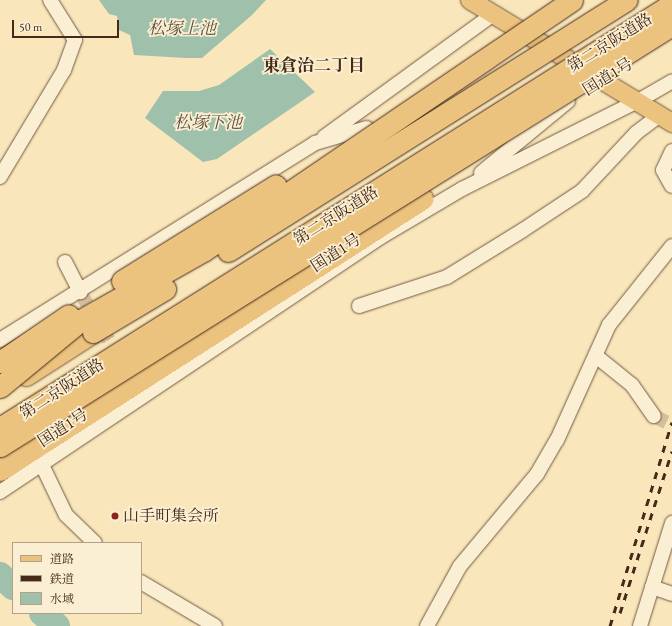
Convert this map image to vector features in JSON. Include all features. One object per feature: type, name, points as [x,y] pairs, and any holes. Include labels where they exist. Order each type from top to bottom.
[{"type":"highway","points":[[0,362],[68,316],[367,128],[552,0]]},
{"type":"highway","points":[[0,387],[81,320],[204,251],[572,0]]},
{"type":"highway","name":"第二京阪道路","points":[[0,391],[627,0]]},
{"type":"highway","name":"第二京阪道路","points":[[0,428],[672,4]]},
{"type":"highway","points":[[0,446],[672,24]]},
{"type":"highway","name":"国道1号","points":[[0,470],[35,458],[568,101],[672,37]]},
{"type":"main road","points":[[470,0],[666,119]]},
{"type":"street","points":[[0,177],[64,70],[75,40],[50,0]]},
{"type":"street","points":[[525,34],[578,0]]},
{"type":"street","points":[[0,340],[80,292],[315,143],[492,14]]},
{"type":"street","points":[[0,492],[35,458],[381,237],[462,189],[638,102],[672,81]]},
{"type":"street","points":[[462,189],[568,101]]},
{"type":"street","points":[[359,306],[447,277],[582,192],[636,133],[666,119]]},
{"type":"street","points":[[315,143],[367,128]]},
{"type":"street","points":[[672,151],[663,170],[672,186]]},
{"type":"street","points":[[427,626],[460,566],[537,474],[557,440],[609,325],[672,246]]},
{"type":"street","points":[[65,262],[80,292]]},
{"type":"street","points":[[596,356],[632,385],[654,416]]},
{"type":"street","points":[[0,417],[35,458],[66,515],[94,542]]},
{"type":"street","points":[[640,626],[672,523]]},
{"type":"street","points":[[142,583],[215,626]]},
{"type":"street","points":[[652,587],[672,594]]},
{"type":"water","name":"松塚上池","points":[[99,0],[266,0],[252,15],[202,58],[186,58],[134,55],[130,35],[119,30],[117,16],[109,14]]},
{"type":"water","name":"松塚下池","points":[[270,49],[315,92],[217,159],[203,162],[145,118],[163,91],[199,91],[219,85]]},
{"type":"waterway","points":[[0,575],[12,586]]},
{"type":"waterway","points":[[43,614],[57,626]]},
{"type":"tunnel","points":[[80,292],[121,361]]},
{"type":"tunnel","points":[[654,416],[672,425]]},
{"type":"railway","points":[[610,626],[672,422]]},
{"type":"railway","points":[[620,613],[672,451]]},
{"type":"place","name":"山手町集会所","points":[[115,516]]},
{"type":"district","name":"東倉治二丁目","points":[[314,66]]}]
